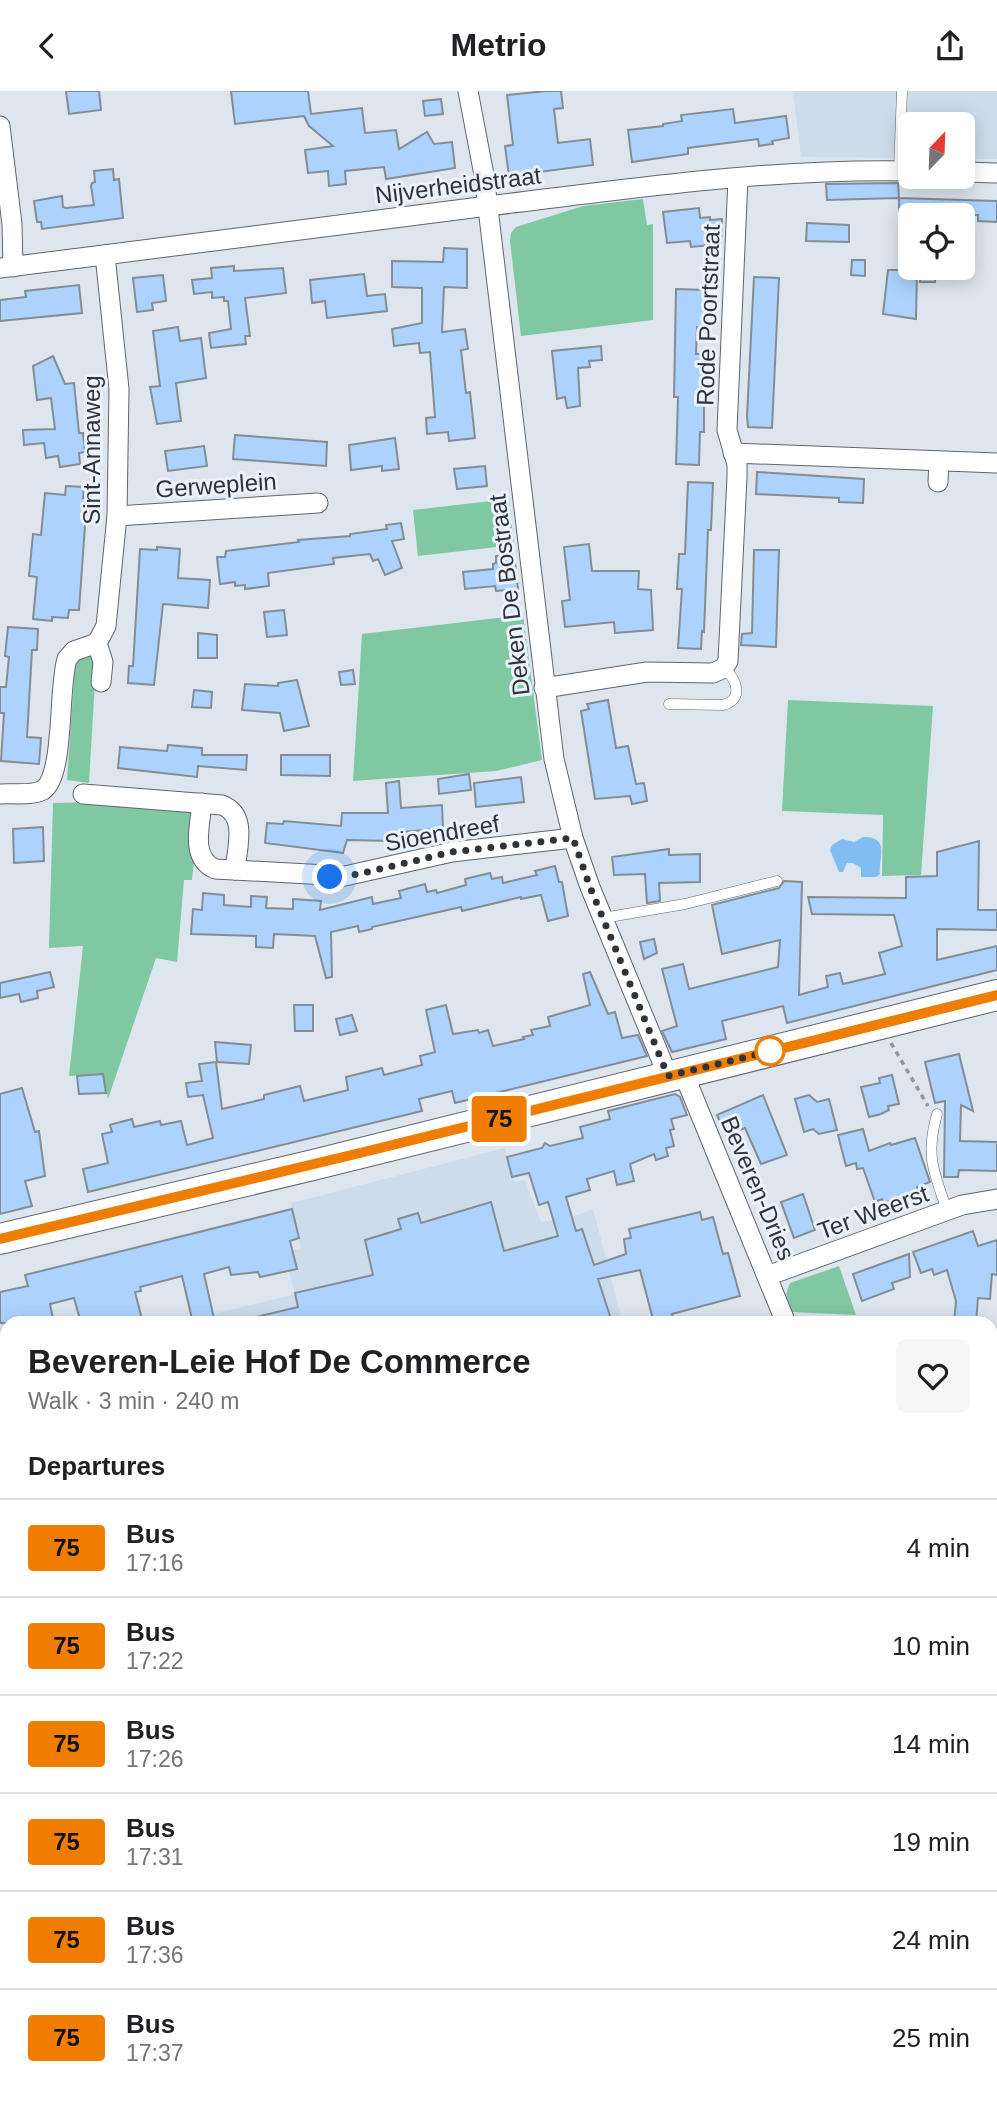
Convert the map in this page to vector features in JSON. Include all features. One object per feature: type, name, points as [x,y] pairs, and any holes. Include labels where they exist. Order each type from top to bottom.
[{"type":"main road","points":[[0,1239],[997,995]]},
{"type":"street","name":"Deken De Bostraat","points":[[468,91],[488,206],[554,759],[573,838],[603,918],[676,1074]]},
{"type":"street","name":"Nijverheidstraat","points":[[0,126],[12,225],[6,267],[488,206],[738,178],[898,171]]},
{"type":"street","points":[[975,172],[997,173]]},
{"type":"street","name":"Rode Poortstraat","points":[[723,668],[729,653],[737,477],[727,430],[738,178]]},
{"type":"street","name":"Sint-Annaweg","points":[[101,683],[103,662],[97,643],[106,626],[117,516],[119,389],[104,255]]},
{"type":"street","points":[[733,453],[997,463]]},
{"type":"street","points":[[938,482],[939,461]]},
{"type":"street","name":"Gerweplein","points":[[117,516],[318,503]]},
{"type":"street","points":[[0,794],[38,792],[49,784],[56,765],[67,659],[74,651],[97,643]]},
{"type":"street","points":[[544,688],[648,672],[713,673],[723,668]]},
{"type":"street","points":[[83,794],[222,805],[232,810],[239,826],[236,870]]},
{"type":"street","name":"Sioendreef","points":[[202,803],[198,848],[201,858],[212,868],[345,876],[452,852],[573,838]]},
{"type":"street","name":"Beveren-Dries","points":[[676,1074],[768,1276],[783,1316]]},
{"type":"street","name":"Ter Weerst","points":[[768,1276],[947,1211],[978,1201],[997,1199]]},
{"type":"lane","points":[[902,91],[903,112]]},
{"type":"lane","points":[[669,704],[723,705],[731,702],[736,695],[736,685],[732,675],[723,668]]},
{"type":"lane","points":[[603,918],[685,904],[777,881]]},
{"type":"lane","points":[[937,1114],[929,1150],[947,1211]]},
{"type":"path","points":[[889,1039],[930,1110],[937,1114]]},
{"type":"shaded area","points":[[793,91],[997,91],[997,159],[975,159],[975,112],[898,112],[898,158],[801,157]]},
{"type":"shaded area","points":[[505,1148],[514,1182],[525,1180],[541,1222],[572,1217],[593,1209],[621,1316],[213,1316],[295,1294],[284,1252],[301,1248],[291,1203]]},
{"type":"green space","points":[[643,199],[647,225],[653,224],[653,320],[521,336],[510,241],[511,233],[516,227],[583,206]]},
{"type":"green space","points":[[509,499],[514,545],[418,556],[413,510]]},
{"type":"green space","points":[[523,615],[542,760],[496,771],[353,781],[362,634]]},
{"type":"green space","points":[[90,657],[96,664],[89,783],[67,780],[75,665],[78,658]]},
{"type":"green space","points":[[788,700],[933,706],[921,875],[882,876],[883,815],[782,811]]},
{"type":"green space","points":[[101,802],[190,811],[196,824],[192,880],[184,880],[177,962],[156,958],[108,1099],[103,1074],[69,1076],[83,946],[49,948],[53,803]]},
{"type":"green space","points":[[839,1266],[856,1315],[792,1312],[786,1294],[790,1283]]},
{"type":"water","points":[[863,837],[877,840],[880,844],[880,874],[876,877],[861,877],[861,868],[853,863],[847,863],[843,872],[839,872],[830,850],[832,845],[842,839],[854,842]]},
{"type":"building","points":[[66,91],[99,91],[101,110],[69,114]]},
{"type":"building","points":[[231,91],[308,91],[311,114],[362,108],[365,133],[396,130],[399,149],[427,132],[434,144],[452,142],[455,168],[386,179],[384,167],[345,171],[346,184],[329,186],[328,171],[308,173],[305,150],[333,146],[309,126],[304,116],[235,124]]},
{"type":"building","points":[[561,91],[563,108],[554,109],[558,143],[590,139],[593,165],[509,176],[505,146],[513,145],[507,95]]},
{"type":"building","points":[[441,99],[443,114],[425,116],[423,101]]},
{"type":"building","points":[[733,109],[735,123],[786,116],[789,138],[759,146],[758,139],[688,148],[688,154],[632,162],[628,130],[682,121],[681,115]]},
{"type":"building","points":[[113,169],[114,180],[119,179],[123,218],[42,229],[41,222],[37,222],[34,201],[62,196],[63,207],[66,208],[94,205],[91,186],[95,182],[94,171]]},
{"type":"building","points":[[898,183],[899,198],[827,200],[826,184]]},
{"type":"building","points":[[899,198],[997,201],[997,222],[978,221],[975,203],[899,203]]},
{"type":"building","points":[[699,208],[700,218],[722,219],[721,244],[691,247],[690,241],[667,243],[663,212]]},
{"type":"building","points":[[807,223],[849,225],[849,242],[806,241]]},
{"type":"building","points":[[444,248],[467,249],[467,288],[444,287],[442,332],[465,329],[468,349],[461,350],[466,393],[470,392],[475,438],[449,441],[448,432],[427,434],[426,418],[435,417],[430,352],[420,353],[419,343],[394,346],[392,329],[422,323],[422,288],[392,287],[392,261],[443,262]]},
{"type":"building","points":[[852,260],[865,260],[865,276],[851,275]]},
{"type":"building","points":[[234,266],[234,271],[283,268],[286,293],[245,298],[250,336],[245,336],[246,344],[211,348],[209,333],[231,329],[228,301],[224,301],[224,297],[212,298],[212,292],[194,294],[192,280],[212,278],[211,268]]},
{"type":"building","points":[[888,270],[898,270],[898,280],[917,280],[916,319],[883,314]]},
{"type":"building","points":[[364,274],[367,296],[385,294],[387,311],[327,318],[325,301],[312,303],[310,280]]},
{"type":"building","points":[[163,275],[166,301],[152,303],[153,310],[137,312],[133,278]]},
{"type":"building","points":[[754,277],[779,278],[772,428],[748,427]]},
{"type":"building","points":[[79,285],[82,313],[0,321],[0,300],[26,297],[25,291]]},
{"type":"building","points":[[676,289],[705,290],[704,327],[697,327],[696,354],[703,354],[704,432],[700,432],[699,465],[676,464]]},
{"type":"building","points":[[178,327],[180,341],[201,338],[206,378],[176,383],[181,421],[157,424],[150,387],[160,386],[153,331]]},
{"type":"building","points":[[601,346],[602,360],[589,361],[590,367],[578,368],[580,406],[567,408],[565,397],[557,399],[552,351]]},
{"type":"building","points":[[53,356],[65,384],[74,383],[79,433],[83,433],[85,452],[79,453],[80,464],[60,467],[58,456],[46,458],[44,443],[24,445],[23,430],[55,429],[51,398],[37,400],[33,366]]},
{"type":"building","points":[[235,435],[327,442],[326,466],[233,459]]},
{"type":"building","points":[[395,438],[399,469],[382,471],[382,466],[351,470],[349,445]]},
{"type":"building","points":[[204,446],[207,466],[168,471],[165,451]]},
{"type":"building","points":[[485,466],[487,486],[457,489],[454,469]]},
{"type":"building","points":[[757,472],[864,479],[863,503],[839,502],[839,498],[756,494]]},
{"type":"building","points":[[688,482],[713,483],[701,649],[678,648],[682,589],[677,589],[679,554],[685,554]]},
{"type":"building","points":[[66,486],[84,487],[83,498],[87,498],[79,610],[69,610],[68,618],[52,617],[52,621],[33,619],[37,577],[29,576],[33,534],[41,535],[45,493],[65,495]]},
{"type":"building","points":[[401,523],[404,539],[392,541],[402,568],[385,575],[378,559],[373,561],[370,554],[333,558],[334,564],[268,573],[269,586],[245,589],[245,585],[235,586],[235,582],[220,584],[217,557],[225,557],[226,551],[299,542],[298,540],[350,536],[387,529],[386,525]]},
{"type":"building","points":[[589,544],[592,571],[639,571],[638,589],[651,590],[653,630],[615,633],[614,622],[565,627],[562,601],[570,600],[564,547]]},
{"type":"building","points":[[157,547],[180,549],[178,578],[210,580],[208,608],[163,604],[154,685],[128,683],[129,666],[133,666],[140,549],[157,550]]},
{"type":"building","points":[[754,550],[779,550],[776,647],[741,645],[742,634],[752,633]]},
{"type":"building","points":[[508,554],[515,562],[518,589],[496,591],[495,586],[465,589],[463,572],[493,569],[496,556]]},
{"type":"building","points":[[284,610],[287,635],[267,637],[264,612]]},
{"type":"building","points":[[8,627],[38,629],[37,650],[32,650],[27,737],[41,738],[39,764],[1,761],[4,713],[0,713],[0,687],[6,687]]},
{"type":"building","points":[[198,633],[217,635],[217,658],[198,658]]},
{"type":"building","points":[[353,670],[355,684],[341,685],[339,672]]},
{"type":"building","points":[[297,680],[309,726],[284,731],[280,713],[242,710],[245,684],[278,686],[278,683]]},
{"type":"building","points":[[194,690],[212,692],[211,708],[192,707]]},
{"type":"building","points":[[608,700],[616,748],[628,746],[636,784],[644,783],[647,801],[632,804],[630,796],[595,799],[581,711],[589,709],[587,704]]},
{"type":"building","points":[[168,745],[202,748],[202,755],[247,755],[246,770],[198,766],[197,777],[118,768],[120,747],[167,751]]},
{"type":"building","points":[[281,755],[330,755],[330,776],[281,775]]},
{"type":"building","points":[[469,774],[471,790],[439,794],[438,779]]},
{"type":"building","points":[[521,777],[524,802],[476,807],[474,783]]},
{"type":"building","points":[[399,781],[401,808],[442,805],[443,828],[394,833],[394,841],[347,840],[343,853],[265,843],[267,823],[283,824],[284,821],[341,826],[342,813],[388,813],[386,783]]},
{"type":"building","points":[[43,827],[44,861],[14,863],[13,829]]},
{"type":"building","points":[[979,841],[978,910],[997,910],[997,930],[937,929],[937,960],[997,946],[997,970],[787,1023],[783,1006],[722,1021],[726,1039],[672,1052],[662,1031],[677,1026],[662,969],[683,964],[689,989],[778,967],[780,940],[722,954],[712,905],[779,888],[784,881],[802,882],[799,995],[828,987],[826,976],[840,973],[843,984],[885,974],[879,953],[902,946],[894,915],[812,914],[808,897],[906,898],[906,877],[937,876],[937,852]]},
{"type":"building","points":[[669,849],[669,855],[700,854],[700,882],[659,883],[660,901],[647,903],[645,874],[614,875],[612,857]]},
{"type":"building","points":[[555,866],[559,882],[562,882],[568,916],[548,921],[541,895],[462,911],[461,907],[359,932],[358,926],[331,932],[332,977],[326,978],[315,936],[274,934],[273,948],[256,947],[256,936],[191,934],[193,909],[202,910],[203,893],[224,895],[224,905],[251,907],[251,896],[267,897],[266,908],[293,909],[293,899],[321,901],[320,910],[372,897],[373,904],[401,898],[399,891],[425,884],[427,892],[436,890],[437,893],[466,885],[465,879],[490,873],[492,879],[502,877],[503,883],[537,875],[535,871]]},
{"type":"building","points":[[654,939],[657,953],[644,959],[640,942]]},
{"type":"building","points":[[50,972],[54,987],[37,991],[38,998],[21,1002],[19,994],[0,998],[0,983]]},
{"type":"building","points":[[590,972],[608,1014],[615,1012],[622,1038],[638,1035],[647,1056],[455,1103],[452,1091],[419,1099],[422,1111],[88,1192],[83,1169],[108,1163],[102,1134],[112,1132],[110,1125],[132,1119],[134,1127],[160,1121],[161,1125],[181,1121],[187,1145],[213,1138],[203,1095],[188,1097],[186,1083],[202,1081],[199,1064],[216,1062],[222,1109],[264,1099],[264,1095],[300,1086],[304,1101],[348,1090],[346,1077],[382,1068],[384,1075],[422,1065],[420,1056],[435,1052],[426,1010],[446,1005],[453,1034],[488,1030],[493,1046],[533,1035],[531,1030],[550,1026],[548,1017],[590,1005],[583,974]]},
{"type":"building","points":[[294,1005],[313,1005],[313,1031],[295,1031]]},
{"type":"building","points":[[352,1015],[357,1031],[340,1035],[336,1019]]},
{"type":"building","points":[[215,1042],[251,1045],[249,1064],[217,1062]]},
{"type":"building","points":[[959,1054],[973,1111],[961,1105],[960,1141],[997,1142],[997,1171],[959,1170],[958,1177],[944,1177],[945,1101],[935,1103],[925,1062]]},
{"type":"building","points":[[103,1074],[106,1093],[79,1094],[77,1076]]},
{"type":"building","points":[[892,1075],[899,1104],[888,1106],[889,1110],[869,1117],[861,1087],[880,1083],[879,1078]]},
{"type":"building","points":[[22,1088],[35,1132],[39,1131],[45,1176],[25,1181],[32,1206],[0,1214],[0,1094]]},
{"type":"building","points":[[675,1094],[680,1097],[687,1115],[671,1119],[674,1129],[670,1130],[674,1146],[666,1148],[668,1156],[656,1160],[654,1154],[630,1164],[634,1181],[617,1185],[614,1171],[587,1179],[590,1190],[566,1197],[576,1231],[582,1229],[594,1265],[626,1254],[624,1239],[631,1238],[629,1229],[700,1212],[702,1220],[713,1217],[723,1254],[728,1253],[740,1296],[672,1316],[652,1316],[640,1270],[598,1279],[610,1316],[260,1316],[298,1307],[295,1293],[373,1275],[365,1240],[401,1229],[398,1219],[418,1213],[421,1223],[491,1202],[504,1251],[558,1236],[548,1202],[539,1205],[529,1173],[512,1177],[507,1157],[542,1148],[545,1143],[550,1146],[583,1138],[580,1127],[610,1119],[608,1111]]},
{"type":"building","points":[[763,1095],[787,1155],[761,1164],[745,1128],[726,1135],[717,1115]]},
{"type":"building","points":[[809,1095],[817,1102],[829,1099],[837,1130],[819,1134],[813,1129],[804,1132],[795,1099]]},
{"type":"building","points":[[863,1129],[869,1151],[915,1138],[930,1182],[917,1187],[918,1191],[884,1203],[882,1199],[875,1202],[863,1168],[857,1169],[856,1163],[846,1166],[838,1135]]},
{"type":"building","points":[[803,1194],[815,1230],[794,1238],[781,1202]]},
{"type":"building","points":[[292,1209],[299,1238],[290,1241],[297,1269],[260,1277],[258,1272],[231,1275],[229,1267],[204,1274],[213,1316],[191,1316],[182,1276],[140,1287],[141,1291],[135,1292],[141,1316],[79,1316],[74,1298],[50,1304],[53,1316],[0,1316],[0,1292],[28,1286],[25,1275]]},
{"type":"building","points":[[973,1231],[978,1246],[997,1240],[997,1275],[992,1274],[990,1299],[978,1298],[977,1316],[955,1316],[956,1301],[947,1270],[934,1275],[932,1269],[921,1273],[913,1252]]},
{"type":"building","points":[[909,1254],[910,1277],[892,1283],[894,1289],[862,1301],[853,1274]]},
{"type":"bus line","name":"75","points":[[0,1239],[997,995]]},
{"type":"route","points":[[330,877],[359,874],[452,852],[573,838],[590,887],[668,1076],[770,1051]]}]
